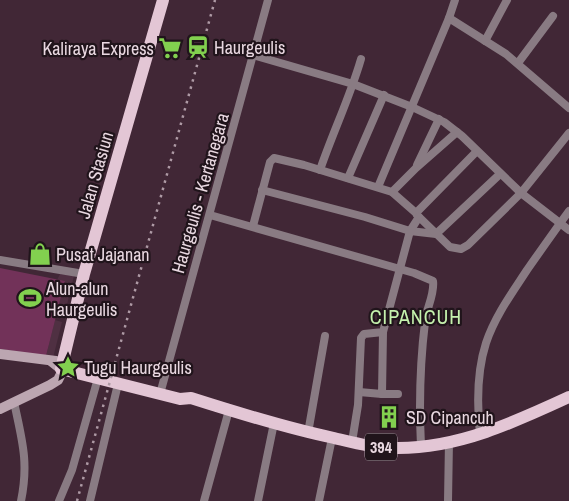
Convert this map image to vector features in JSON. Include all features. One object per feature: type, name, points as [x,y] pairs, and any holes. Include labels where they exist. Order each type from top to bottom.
[{"type":"main road","name":"Jalan Stasiun","points":[[59,363],[163,0]]},
{"type":"main road","name":"394","points":[[59,363],[161,390],[180,399],[191,398],[308,433],[391,448],[449,442],[480,434],[509,424],[569,397]]},
{"type":"main road","name":"394","points":[[59,363],[118,384],[161,390]]},
{"type":"street","name":"Haurgeulis - Kertanegara","points":[[161,390],[268,0]]},
{"type":"street","points":[[378,187],[450,18],[455,0]]},
{"type":"street","points":[[485,41],[507,0]]},
{"type":"street","points":[[518,63],[553,16]]},
{"type":"street","points":[[450,18],[518,63],[569,108]]},
{"type":"street","points":[[253,55],[354,84],[412,106],[439,119],[457,132],[521,194],[569,230]]},
{"type":"street","points":[[320,170],[333,132],[354,84],[361,59]]},
{"type":"street","points":[[348,178],[384,95]]},
{"type":"street","points":[[416,168],[439,119]]},
{"type":"street","points":[[392,192],[457,132]]},
{"type":"street","points":[[253,226],[270,162],[274,158],[392,192],[450,247],[461,249],[468,245],[521,194],[569,133]]},
{"type":"street","points":[[382,394],[383,332],[410,231],[418,215],[477,151]]},
{"type":"street","points":[[262,190],[410,231],[436,234],[500,174]]},
{"type":"street","points":[[480,434],[479,394],[486,342],[511,294],[569,210]]},
{"type":"street","points":[[210,215],[400,269],[433,281],[434,285],[425,320],[423,344],[420,396],[421,446]]},
{"type":"street","points":[[0,260],[84,274]]},
{"type":"street","points":[[352,442],[358,392],[361,338],[364,334],[383,332]]},
{"type":"street","points":[[308,433],[325,336]]},
{"type":"street","points":[[0,354],[59,363],[62,374],[58,380],[50,385],[0,409]]},
{"type":"street","points":[[59,501],[72,470],[98,378]]},
{"type":"street","points":[[90,501],[118,384]]},
{"type":"street","points":[[358,392],[398,394]]},
{"type":"street","points":[[14,402],[25,460],[25,478],[21,501]]},
{"type":"street","points":[[204,501],[229,410]]},
{"type":"street","points":[[258,501],[274,423]]},
{"type":"street","points":[[319,501],[332,438]]},
{"type":"street","points":[[448,501],[449,442]]},
{"type":"shaded area","name":"Alun-alun Haurgeulis","points":[[0,268],[65,281],[46,356],[0,349]]},
{"type":"shaded area","points":[[60,274],[74,276],[64,317],[56,315],[65,282],[57,280]]},
{"type":"shaded area","points":[[55,320],[62,322],[53,358],[46,356]]},
{"type":"railway","points":[[77,501],[215,0]]},
{"type":"place","name":"Haurgeulis","points":[[198,47]]},
{"type":"place","name":"Kaliraya Express","points":[[170,48]]},
{"type":"place","name":"Pusat Jajanan","points":[[40,254]]},
{"type":"place","name":"Alun-alun Haurgeulis","points":[[30,298]]},
{"type":"place","name":"Tugu Haurgeulis","points":[[68,367]]},
{"type":"place","name":"SD Cipancuh","points":[[389,417]]},
{"type":"district","name":"CIPANCUH","points":[[416,316]]}]
